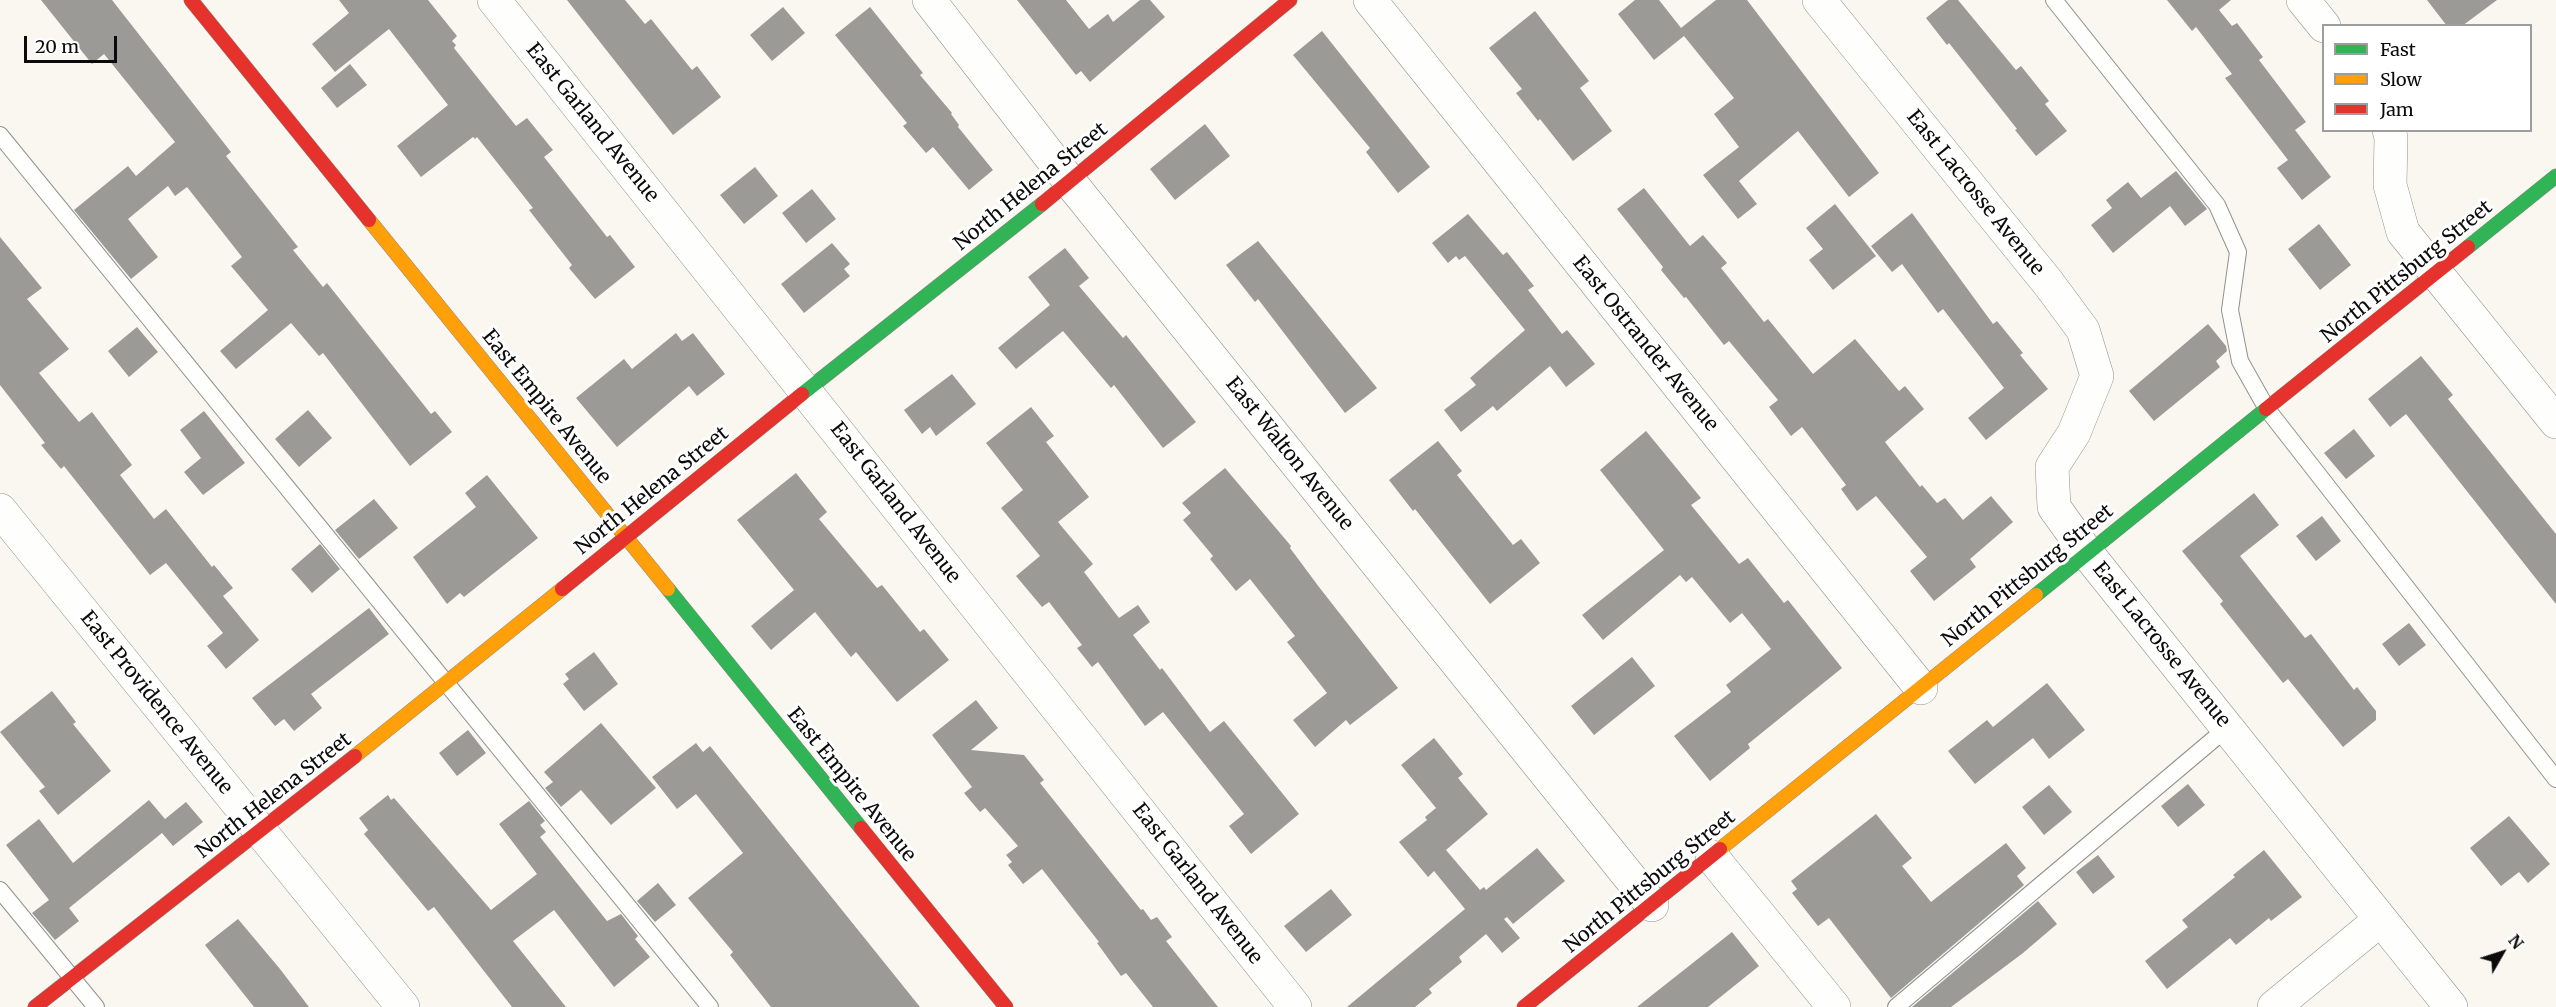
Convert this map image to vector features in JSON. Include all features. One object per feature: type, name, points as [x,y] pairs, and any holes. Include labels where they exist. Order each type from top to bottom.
[{"type":"street","name":"East Empire Avenue","points":[[191,0],[1006,1007]]},
{"type":"street","name":"East Garland Avenue","points":[[494,0],[1295,1007]]},
{"type":"street","name":"East Walton Avenue","points":[[929,0],[1070,182],[1652,905]]},
{"type":"street","name":"North Helena Street","points":[[35,1007],[261,833],[807,391],[1070,182],[1290,0]]},
{"type":"street","name":"East Ostrander Avenue","points":[[1370,0],[1921,688]]},
{"type":"street","name":"East Lacrosse Avenue","points":[[1819,0],[2049,284],[2083,330],[2097,376],[2074,433],[2052,466],[2054,507],[2087,553],[2451,1007]]},
{"type":"street","points":[[2302,0],[2322,24]]},
{"type":"street","points":[[2389,132],[2390,184],[2403,232],[2556,422]]},
{"type":"street","name":"North Pittsburg Street","points":[[1524,1007],[2556,176]]},
{"type":"street","name":"East Providence Avenue","points":[[0,510],[403,1007]]},
{"type":"street","points":[[1712,857],[1834,1007]]},
{"type":"street","points":[[2274,1007],[2380,920]]},
{"type":"lane","points":[[2054,0],[2217,205],[2238,252],[2230,310],[2240,362],[2267,409],[2556,779]]},
{"type":"lane","points":[[0,135],[710,1007]]},
{"type":"lane","points":[[1896,1007],[2227,728]]},
{"type":"lane","points":[[0,890],[96,1007]]},
{"type":"building","points":[[41,0],[112,0],[231,152],[226,156],[298,247],[293,250],[323,287],[327,283],[431,414],[435,411],[452,432],[410,466],[323,353],[319,356],[291,323],[236,369],[220,351],[268,310],[231,266],[242,257],[187,187],[175,196],[168,186],[128,219],[158,257],[131,279],[74,210],[128,166],[136,176],[175,142],[104,54],[92,64]]},
{"type":"building","points":[[339,0],[428,0],[457,36],[452,41],[456,45],[454,48],[516,126],[527,118],[553,150],[544,157],[607,237],[610,235],[635,267],[595,299],[569,268],[572,265],[529,210],[533,208],[477,137],[475,139],[473,137],[421,177],[397,146],[448,105],[389,29],[335,72],[312,44],[349,13]]},
{"type":"building","points":[[567,0],[625,0],[645,24],[651,19],[692,70],[697,66],[721,97],[673,135]]},
{"type":"building","points":[[1017,0],[1066,0],[1089,29],[1108,14],[1113,22],[1140,0],[1150,0],[1165,17],[1090,82],[1081,71],[1076,75]]},
{"type":"building","points":[[1635,0],[1659,0],[1681,28],[1716,0],[1747,0],[1879,173],[1849,197],[1798,131],[1739,181],[1757,204],[1738,219],[1703,175],[1739,147],[1714,114],[1734,98],[1684,36],[1654,60],[1618,14]]},
{"type":"building","points":[[1948,0],[1958,0],[2016,70],[2021,66],[2049,101],[2045,104],[2067,131],[2036,156],[1949,43],[1947,45],[1926,18]]},
{"type":"building","points":[[2167,0],[2231,0],[2219,10],[2232,26],[2237,23],[2263,57],[2259,60],[2306,122],[2295,130],[2331,177],[2302,200],[2277,168],[2288,160],[2225,78],[2232,74],[2196,27],[2192,31]]},
{"type":"building","points":[[2427,0],[2497,0],[2465,24],[2445,24]]},
{"type":"building","points":[[783,7],[805,33],[772,61],[750,35]]},
{"type":"building","points":[[870,7],[923,73],[920,75],[952,113],[958,127],[993,170],[969,190],[933,147],[926,153],[903,126],[907,123],[835,35]]},
{"type":"building","points":[[1535,11],[1589,81],[1580,88],[1612,131],[1573,161],[1516,93],[1522,89],[1489,48]]},
{"type":"building","points":[[1322,31],[1430,167],[1398,193],[1366,152],[1370,148],[1293,55]]},
{"type":"building","points":[[350,64],[367,85],[337,108],[321,88]]},
{"type":"building","points":[[1205,124],[1230,156],[1175,200],[1150,169]]},
{"type":"building","points":[[755,167],[778,196],[744,224],[720,195]]},
{"type":"building","points":[[2176,171],[2207,209],[2185,226],[2170,206],[2113,253],[2091,225],[2112,208],[2106,200],[2128,182],[2141,198]]},
{"type":"building","points":[[1644,188],[1690,246],[1703,235],[1727,263],[1721,268],[1764,322],[1768,319],[1813,374],[1855,339],[1899,391],[1905,386],[1924,409],[1885,442],[1920,487],[1922,485],[1937,503],[1945,498],[1963,520],[1991,496],[2013,522],[1970,559],[1976,567],[1934,601],[1910,571],[1927,557],[1876,496],[1857,511],[1841,489],[1846,485],[1802,427],[1791,436],[1769,407],[1778,400],[1729,341],[1724,345],[1686,297],[1684,298],[1661,270],[1663,267],[1617,209]]},
{"type":"building","points":[[812,189],[836,219],[806,243],[782,213]]},
{"type":"building","points":[[1835,204],[1876,256],[1833,290],[1809,260],[1823,249],[1806,228]]},
{"type":"building","points":[[1912,213],[1993,324],[1997,321],[2023,353],[2020,355],[2048,389],[1986,440],[1968,418],[2004,388],[1943,309],[1938,313],[1902,264],[1892,272],[1871,246]]},
{"type":"building","points":[[1468,214],[1503,255],[1507,252],[1534,286],[1528,290],[1562,334],[1567,330],[1595,364],[1566,387],[1550,366],[1497,411],[1493,406],[1461,432],[1444,410],[1476,385],[1470,378],[1525,330],[1465,256],[1459,260],[1456,256],[1448,263],[1432,243]]},
{"type":"building","points":[[2319,224],[2351,265],[2320,290],[2288,249]]},
{"type":"building","points":[[0,237],[42,288],[27,299],[69,349],[39,373],[79,422],[92,412],[132,465],[120,475],[154,519],[166,509],[212,567],[214,565],[233,588],[223,596],[259,640],[226,669],[207,646],[223,633],[166,563],[150,575],[64,466],[61,469],[41,445],[45,443],[0,385]]},
{"type":"building","points":[[1258,241],[1377,388],[1345,413],[1258,299],[1255,302],[1226,265]]},
{"type":"building","points":[[832,243],[850,264],[844,269],[850,276],[804,313],[781,284]]},
{"type":"building","points":[[1065,248],[1089,278],[1079,286],[1123,338],[1126,335],[1196,422],[1163,448],[1114,385],[1111,388],[1063,331],[1016,369],[998,348],[1050,305],[1028,277]]},
{"type":"building","points":[[2208,324],[2226,346],[2227,351],[2216,361],[2220,367],[2154,421],[2129,391]]},
{"type":"building","points":[[137,327],[158,352],[129,377],[108,351]]},
{"type":"building","points":[[676,333],[682,341],[693,333],[725,374],[697,396],[689,386],[617,447],[576,398],[624,359],[632,369]]},
{"type":"building","points":[[2421,356],[2453,395],[2448,399],[2556,534],[2556,604],[2406,414],[2390,427],[2368,399]]},
{"type":"building","points":[[952,374],[976,404],[936,436],[930,427],[922,434],[904,410]]},
{"type":"building","points":[[1031,407],[1054,436],[1046,442],[1089,497],[1058,522],[1093,564],[1084,572],[1119,618],[1138,605],[1150,622],[1133,635],[1160,670],[1162,668],[1210,732],[1224,721],[1299,814],[1251,854],[1229,826],[1244,814],[1163,712],[1145,726],[1098,662],[1092,667],[1077,648],[1082,645],[1049,602],[1042,607],[1016,576],[1040,556],[1001,508],[1023,490],[986,443]]},
{"type":"building","points":[[308,410],[332,438],[299,467],[275,439]]},
{"type":"building","points":[[204,411],[245,463],[203,495],[184,472],[201,458],[180,430]]},
{"type":"building","points":[[2354,429],[2375,456],[2346,479],[2324,453]]},
{"type":"building","points":[[1646,431],[1701,498],[1691,505],[1739,564],[1748,558],[1784,603],[1788,600],[1842,668],[1748,744],[1750,748],[1710,781],[1674,736],[1731,692],[1726,685],[1771,649],[1742,613],[1730,623],[1692,577],[1686,582],[1680,575],[1603,640],[1582,615],[1664,550],[1600,470]]},
{"type":"building","points":[[1438,441],[1462,471],[1457,475],[1513,545],[1521,539],[1540,563],[1490,604],[1415,509],[1413,511],[1389,480]]},
{"type":"building","points":[[1225,468],[1291,546],[1290,548],[1319,587],[1398,688],[1350,725],[1346,720],[1315,747],[1293,720],[1327,693],[1287,642],[1295,636],[1250,579],[1236,591],[1210,559],[1213,556],[1183,520],[1191,513],[1182,503]]},
{"type":"building","points":[[796,473],[827,512],[819,519],[877,588],[882,585],[920,632],[924,629],[949,660],[897,702],[856,652],[851,657],[815,612],[771,650],[751,626],[794,590],[737,520]]},
{"type":"building","points":[[487,475],[538,538],[464,597],[460,593],[447,604],[413,557],[476,507],[465,493]]},
{"type":"building","points":[[2254,493],[2279,525],[2240,556],[2305,638],[2311,634],[2354,690],[2357,687],[2376,711],[2376,720],[2343,747],[2288,679],[2283,683],[2220,604],[2223,601],[2182,551]]},
{"type":"building","points":[[374,499],[398,528],[359,559],[335,530]]},
{"type":"building","points":[[2322,516],[2341,541],[2316,561],[2296,536]]},
{"type":"building","points":[[320,544],[340,569],[312,593],[291,569]]},
{"type":"building","points":[[369,608],[389,634],[311,694],[322,708],[294,731],[284,719],[275,726],[252,698]]},
{"type":"building","points":[[2409,623],[2426,645],[2399,666],[2382,644]]},
{"type":"building","points":[[594,652],[618,684],[584,711],[563,684],[569,679],[565,674]]},
{"type":"building","points":[[1632,657],[1655,686],[1594,735],[1571,706]]},
{"type":"building","points":[[2047,683],[2085,730],[2049,759],[2033,738],[1975,784],[1948,751],[1987,720],[1993,727]]},
{"type":"building","points":[[52,691],[76,722],[73,724],[111,771],[58,815],[39,791],[45,787],[0,732]]},
{"type":"building","points":[[976,700],[998,728],[971,750],[1024,755],[1044,780],[1040,783],[1141,910],[1143,909],[1151,920],[1157,917],[1172,937],[1166,941],[1218,1007],[1153,1007],[1126,973],[1121,976],[1097,943],[1099,942],[1042,869],[1023,884],[1008,865],[1012,862],[1006,855],[1018,846],[985,808],[980,812],[964,793],[972,787],[932,735]]},
{"type":"building","points":[[601,723],[656,788],[611,825],[581,790],[561,807],[545,788],[553,782],[544,772]]},
{"type":"building","points":[[468,730],[486,753],[457,776],[439,753]]},
{"type":"building","points":[[1434,738],[1463,774],[1458,778],[1488,814],[1446,850],[1480,890],[1484,887],[1486,890],[1537,848],[1565,881],[1513,924],[1507,917],[1504,919],[1520,938],[1502,953],[1486,934],[1459,957],[1462,962],[1429,989],[1432,993],[1415,1007],[1347,1007],[1465,909],[1434,871],[1428,877],[1399,842],[1427,820],[1425,817],[1436,808],[1401,765]]},
{"type":"building","points":[[696,743],[703,752],[710,746],[920,1007],[771,1007],[730,955],[733,952],[688,898],[743,853],[696,794],[677,809],[652,777]]},
{"type":"building","points":[[2188,784],[2205,805],[2178,827],[2161,806]]},
{"type":"building","points":[[2049,785],[2072,812],[2044,835],[2022,807]]},
{"type":"building","points":[[388,795],[391,800],[394,798],[491,910],[537,874],[499,824],[529,801],[545,821],[540,825],[546,832],[540,837],[607,921],[621,914],[638,936],[635,939],[650,957],[614,987],[554,910],[513,941],[566,1007],[512,1007],[434,907],[428,911],[364,834],[368,830],[359,818]]},
{"type":"building","points":[[149,800],[165,819],[186,802],[203,822],[173,846],[162,833],[69,908],[79,921],[55,940],[32,913],[49,900],[6,845],[39,819],[73,863]]},
{"type":"building","points":[[1876,814],[1912,858],[1902,866],[1931,902],[2006,843],[2026,868],[2017,876],[2024,885],[1891,998],[1829,918],[1818,926],[1792,893],[1797,889],[1791,881]]},
{"type":"building","points":[[2509,816],[2550,864],[2528,883],[2519,872],[2501,886],[2470,848]]},
{"type":"building","points":[[2264,850],[2302,897],[2271,921],[2269,918],[2236,945],[2230,938],[2167,989],[2145,961],[2188,927],[2182,920]]},
{"type":"building","points":[[2098,855],[2115,877],[2093,894],[2076,872]]},
{"type":"building","points":[[658,883],[676,905],[655,922],[637,901]]},
{"type":"building","points":[[1331,889],[1352,915],[1306,952],[1284,926]]},
{"type":"building","points":[[2038,901],[2057,924],[2023,953],[1951,1007],[1912,1007]]},
{"type":"building","points":[[238,919],[309,1007],[254,1007],[205,945]]},
{"type":"building","points":[[1732,932],[1759,966],[1708,1007],[1637,1007]]},
{"type":"traffic: fast","points":[[2468,247],[2556,176]]},
{"type":"traffic: fast","points":[[802,394],[1042,204]]},
{"type":"traffic: fast","points":[[2036,595],[2266,409]]},
{"type":"traffic: fast","points":[[668,589],[861,828]]},
{"type":"traffic: slow","points":[[369,220],[668,589]]},
{"type":"traffic: slow","points":[[355,756],[562,589]]},
{"type":"traffic: slow","points":[[1720,849],[2036,595]]},
{"type":"traffic: jam","points":[[191,0],[369,220]]},
{"type":"traffic: jam","points":[[1042,204],[1290,0]]},
{"type":"traffic: jam","points":[[2266,409],[2468,247]]},
{"type":"traffic: jam","points":[[562,589],[802,394]]},
{"type":"traffic: jam","points":[[35,1007],[355,756]]},
{"type":"traffic: jam","points":[[861,828],[1006,1007]]},
{"type":"traffic: jam","points":[[1524,1007],[1720,849]]}]
